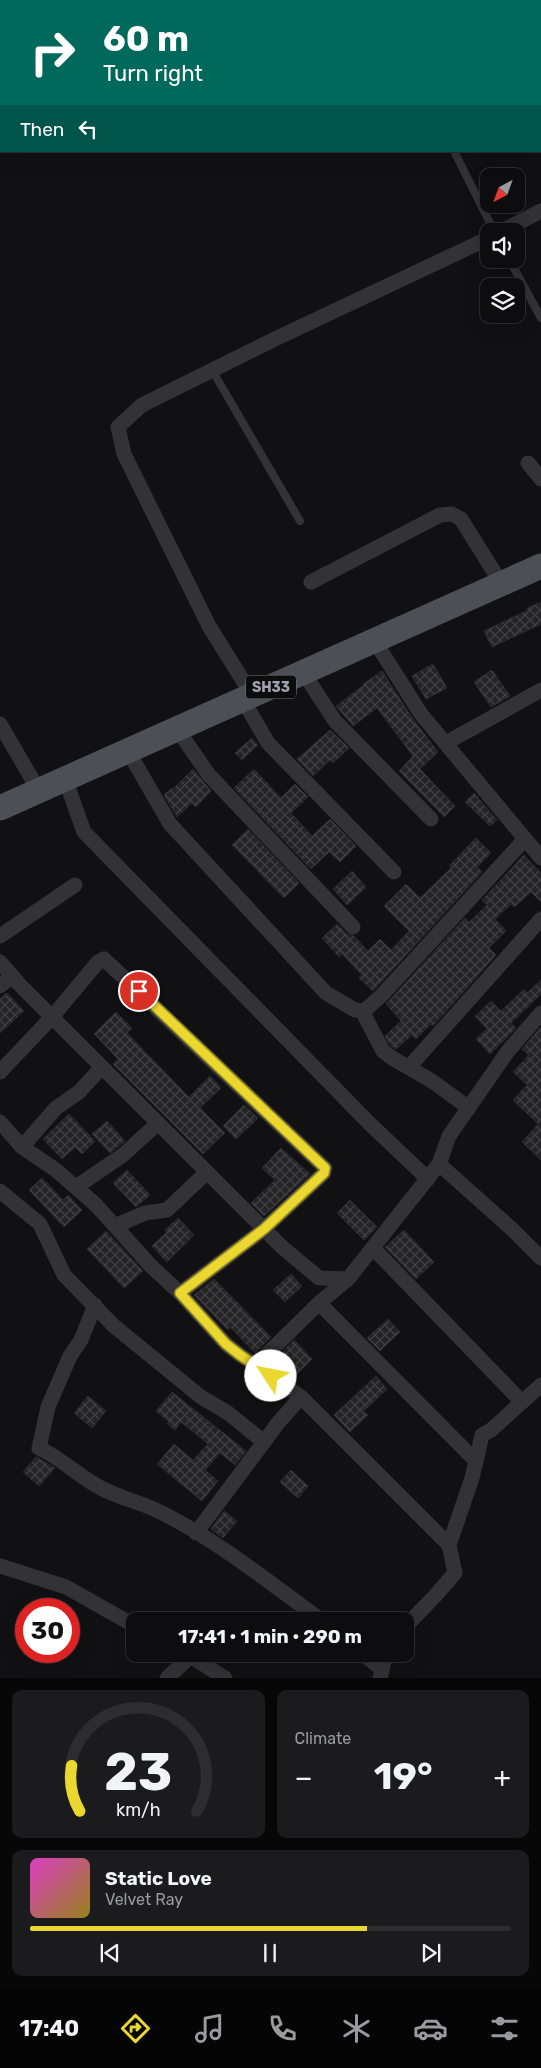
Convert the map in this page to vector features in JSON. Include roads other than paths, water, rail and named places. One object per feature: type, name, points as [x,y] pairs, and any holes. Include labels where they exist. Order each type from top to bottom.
[{"type":"main road","name":"SH33","points":[[0,808],[541,566]]},
{"type":"street","points":[[518,223],[541,211]]},
{"type":"street","points":[[394,872],[268,743],[248,697],[209,626],[124,454],[118,427],[142,405],[480,242]]},
{"type":"street","points":[[528,463],[541,479]]},
{"type":"street","points":[[311,582],[440,515],[452,514],[461,519],[502,583]]},
{"type":"street","points":[[374,640],[421,714],[525,839],[539,852]]},
{"type":"street","points":[[303,672],[334,722],[431,819]]},
{"type":"street","points":[[446,743],[541,690]]},
{"type":"street","points":[[1,723],[39,791]]},
{"type":"street","points":[[177,729],[209,775],[353,927]]},
{"type":"street","points":[[128,751],[170,824],[326,993],[355,1010],[364,1011],[380,996],[525,839]]},
{"type":"street","points":[[65,779],[84,832],[369,1123],[428,1179]]},
{"type":"street","points":[[0,936],[75,885]]},
{"type":"street","points":[[409,1067],[541,919]]},
{"type":"street","points":[[0,1072],[52,1017],[98,962],[104,959],[325,1168],[324,1173],[264,1229],[180,1293]]},
{"type":"street","points":[[0,962],[52,1017],[264,1229],[319,1278],[348,1278]]},
{"type":"street","points":[[0,986],[12,976]]},
{"type":"street","points":[[362,1011],[383,1051],[432,1081],[469,1108]]},
{"type":"street","points":[[256,1364],[319,1303],[348,1278],[374,1248],[440,1164],[449,1136],[508,1051],[541,1013]]},
{"type":"street","points":[[22,1147],[56,1108],[79,1092],[102,1067]]},
{"type":"street","points":[[0,1122],[22,1147],[56,1170],[76,1187],[150,1265],[180,1293],[226,1344],[301,1397],[449,1545],[455,1573],[414,1618]]},
{"type":"street","points":[[76,1187],[122,1155],[158,1123]]},
{"type":"street","points":[[440,1164],[514,1230],[541,1258]]},
{"type":"street","points":[[115,1226],[145,1213],[168,1210],[207,1172]]},
{"type":"street","points":[[0,1191],[40,1224],[64,1275],[114,1326],[201,1397],[228,1413],[264,1442]]},
{"type":"street","points":[[374,1248],[522,1402]]},
{"type":"street","points":[[319,1303],[476,1461]]},
{"type":"street","points":[[95,1305],[81,1340],[70,1356],[48,1407],[39,1448],[55,1455],[102,1489],[157,1510],[196,1533],[258,1574],[310,1612]]},
{"type":"street","points":[[449,1545],[460,1518],[482,1435],[491,1430],[541,1385]]},
{"type":"street","points":[[196,1533],[264,1442],[301,1397]]},
{"type":"street","points":[[4,1569],[66,1587],[126,1621]]},
{"type":"street","points":[[167,1678],[182,1662]]},
{"type":"street","points":[[200,1662],[225,1678]]},
{"type":"street","points":[[370,1662],[381,1674]]},
{"type":"lane","points":[[454,152],[490,223]]},
{"type":"lane","points":[[514,268],[541,318]]},
{"type":"lane","points":[[212,370],[300,521]]}]
